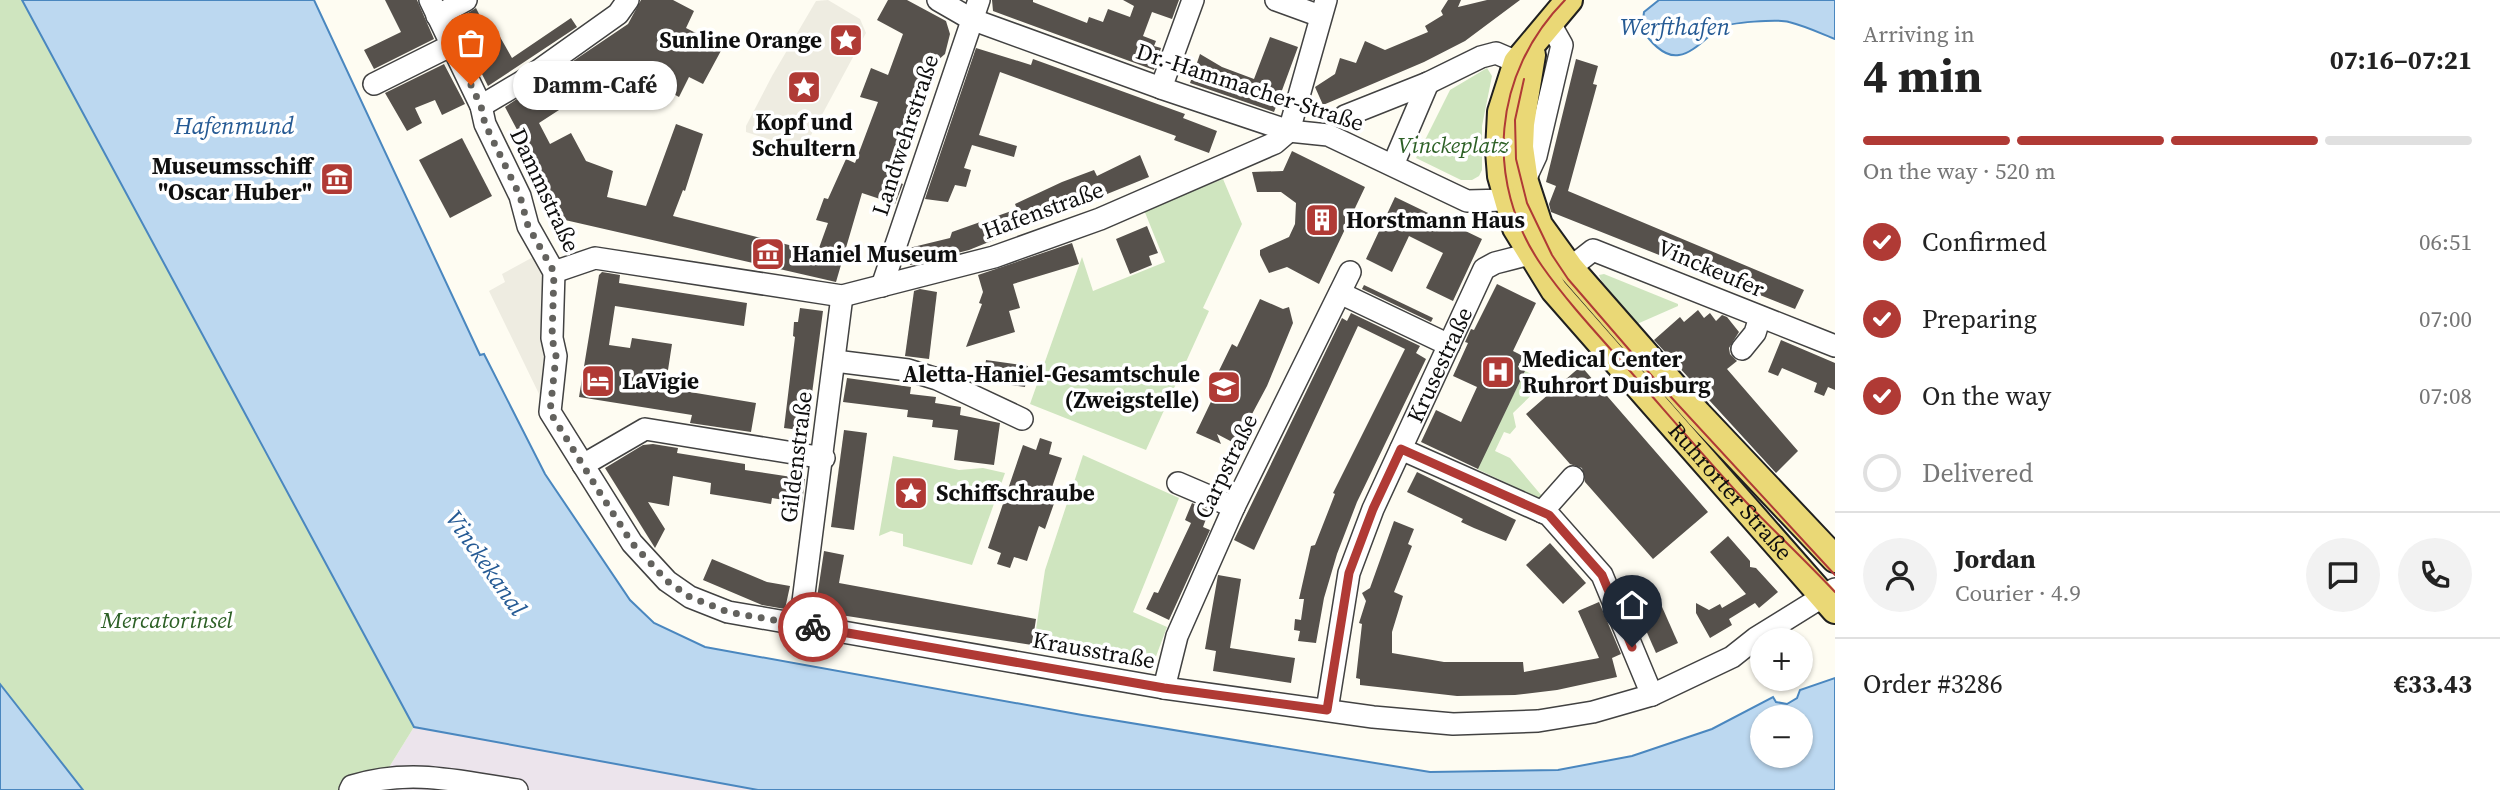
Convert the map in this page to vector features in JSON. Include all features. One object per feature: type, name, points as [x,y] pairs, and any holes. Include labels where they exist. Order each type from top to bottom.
[{"type":"main road","points":[[1516,191],[1501,176],[1499,132],[1503,103],[1524,54],[1569,0]]},
{"type":"main road","name":"Ruhrorter Straße","points":[[1516,191],[1570,268],[1698,414],[1835,559]]},
{"type":"main road","name":"Ruhrorter Straße","points":[[1516,191],[1516,228],[1553,290],[1831,599]]},
{"type":"street","points":[[433,8],[466,0]]},
{"type":"street","name":"Dr.-Hammacher-Straße","points":[[938,0],[975,10],[1161,88],[1289,131],[1328,135],[1467,201],[1516,191]]},
{"type":"street","points":[[1161,88],[1193,0]]},
{"type":"street","points":[[1276,0],[1323,8],[1289,131]]},
{"type":"street","points":[[481,106],[528,78],[617,5]]},
{"type":"street","name":"Dammstraße","points":[[433,8],[481,106],[485,124],[520,196],[528,226],[554,281]]},
{"type":"street","name":"Landwehrstraße","points":[[882,286],[975,10]]},
{"type":"street","points":[[1516,191],[1536,156],[1562,45],[1549,22]]},
{"type":"street","points":[[373,85],[452,45]]},
{"type":"street","points":[[1345,116],[1428,83],[1480,57],[1496,53],[1524,54]]},
{"type":"street","points":[[1393,165],[1428,83]]},
{"type":"street","name":"Hafenstraße","points":[[554,281],[594,258],[842,296],[994,257],[1100,219],[1275,143],[1289,131]]},
{"type":"street","name":"Vinckeufer","points":[[1570,268],[1593,250],[1716,308],[1760,317],[1835,346]]},
{"type":"street","name":"Krusestraße","points":[[1327,710],[1349,573],[1373,509],[1484,269],[1496,262],[1530,254]]},
{"type":"street","name":"Carpstraße","points":[[1164,688],[1177,636],[1234,507],[1350,272]]},
{"type":"street","name":"Krausstraße","points":[[554,281],[552,338],[556,356],[550,412],[632,543],[667,581],[690,597],[728,612],[1164,688],[1452,724],[1538,721],[1593,712],[1652,695],[1732,657],[1756,638],[1831,599]]},
{"type":"street","points":[[1340,293],[1449,345]]},
{"type":"street","name":"Gildenstraße","points":[[800,625],[824,458],[842,296]]},
{"type":"street","points":[[1742,349],[1755,333],[1760,317]]},
{"type":"street","points":[[835,361],[908,370],[937,379],[1022,419]]},
{"type":"street","points":[[583,464],[645,429],[824,458]]},
{"type":"street","points":[[1401,449],[1549,515],[1602,575],[1652,695]]},
{"type":"street","points":[[1542,512],[1573,477]]},
{"type":"street","points":[[1178,483],[1234,507]]},
{"type":"street","points":[[351,788],[381,777],[426,776],[517,790]]},
{"type":"shaded area","points":[[828,0],[860,19],[866,33],[803,150],[746,132],[746,126],[772,76],[816,1]]},
{"type":"shaded area","points":[[535,256],[550,288],[540,396],[489,291],[505,282],[502,274]]},
{"type":"shaded area","points":[[414,727],[758,790],[375,790]]},
{"type":"green space","name":"Mercatorinsel","points":[[0,0],[22,0],[414,727],[375,790],[83,790],[0,684]]},
{"type":"green space","name":"Vinckeplatz","points":[[1487,68],[1492,76],[1482,126],[1482,170],[1479,176],[1472,180],[1461,180],[1416,158],[1450,90]]},
{"type":"green space","points":[[1223,179],[1242,224],[1203,308],[1209,311],[1146,450],[1030,404],[1082,257],[1093,291],[1165,262],[1144,210]]},
{"type":"green space","points":[[1604,274],[1678,306],[1637,324],[1601,280],[1599,275]]},
{"type":"green space","points":[[1525,371],[1546,381],[1513,413],[1516,427],[1510,434],[1504,432],[1495,451],[1510,458],[1547,502],[1477,469]]},
{"type":"green space","points":[[1083,455],[1179,498],[1133,612],[1167,627],[1152,667],[1033,649],[1045,570]]},
{"type":"green space","points":[[893,456],[959,470],[983,468],[1005,473],[972,565],[903,546],[903,534],[891,531],[879,536]]},
{"type":"water","name":"Hafenmund","points":[[22,0],[314,0],[480,355],[484,354],[545,474],[630,600],[654,623],[705,647],[1082,715],[1430,772],[1558,770],[1632,756],[1712,729],[1750,709],[1750,768],[1813,768],[1813,705],[1758,705],[1773,697],[1776,702],[1787,704],[1797,698],[1800,691],[1813,691],[1813,686],[1835,678],[1835,790],[758,790],[414,727]]},
{"type":"water","name":"Werfthafen","points":[[1659,0],[1835,0],[1835,39],[1789,22],[1743,23],[1720,28],[1685,54],[1668,54],[1648,38],[1642,28],[1644,12]]},
{"type":"water","points":[[0,684],[83,790],[0,790]]},
{"type":"building","points":[[385,0],[417,0],[434,39],[374,69],[364,50],[401,32]]},
{"type":"building","points":[[641,0],[673,0],[694,11],[686,28],[723,47],[703,84],[689,77],[679,97],[619,65],[594,84],[596,86],[539,123],[550,144],[571,133],[586,161],[613,171],[607,197],[646,206],[676,124],[703,134],[685,191],[683,190],[673,216],[805,249],[806,246],[819,248],[828,223],[816,220],[824,198],[828,199],[846,159],[855,163],[878,102],[860,97],[871,68],[888,75],[903,34],[877,20],[888,0],[907,0],[946,21],[950,34],[945,54],[937,61],[920,105],[922,115],[914,121],[898,166],[901,174],[898,182],[903,184],[895,204],[862,193],[836,282],[565,220],[505,107],[628,24]]},
{"type":"building","points":[[992,0],[1033,0],[1087,23],[1089,17],[1103,22],[1108,9],[1130,17],[1134,6],[1123,0],[1179,0],[1172,19],[1152,12],[1143,36],[1156,41],[1154,46],[1161,48],[1154,70],[993,11]]},
{"type":"building","points":[[1448,0],[1461,0],[1458,7],[1487,0],[1520,0],[1465,41],[1424,62],[1323,105],[1315,87],[1335,74],[1340,58],[1356,63],[1365,41],[1385,50],[1428,32],[1425,26],[1443,15],[1441,11]]},
{"type":"building","points":[[476,8],[488,32],[495,28],[512,58],[571,18],[577,27],[488,86],[455,21]]},
{"type":"building","points":[[1270,37],[1298,47],[1274,112],[1190,83],[1200,54],[1222,67],[1254,79]]},
{"type":"building","points":[[976,48],[1031,65],[1033,59],[1185,114],[1183,118],[1217,131],[1209,153],[1174,140],[1176,136],[1000,72],[979,135],[1017,146],[1014,157],[972,145],[964,168],[971,170],[966,187],[955,185],[948,202],[925,199]]},
{"type":"building","points":[[1576,59],[1598,66],[1593,84],[1597,85],[1568,191],[1804,290],[1795,309],[1551,212],[1549,204],[1556,186],[1546,182]]},
{"type":"building","points":[[444,64],[465,104],[442,115],[435,100],[415,108],[422,123],[407,131],[385,93]]},
{"type":"building","points":[[462,138],[492,196],[450,218],[419,160]]},
{"type":"building","name":"Horstmann Haus","points":[[1292,151],[1365,187],[1319,284],[1287,267],[1269,273],[1260,255],[1260,250],[1289,237],[1295,224],[1296,203],[1281,192],[1257,192],[1252,172],[1283,171]]},
{"type":"building","points":[[1140,155],[1149,177],[969,250],[910,265],[907,254],[909,248],[950,238],[952,232],[1017,209],[1015,204],[1062,182],[1094,170],[1097,176]]},
{"type":"building","points":[[1395,197],[1482,239],[1453,301],[1426,288],[1443,253],[1409,236],[1392,272],[1366,259]]},
{"type":"building","points":[[1147,226],[1158,253],[1149,256],[1152,265],[1130,274],[1116,239]]},
{"type":"building","points":[[1072,243],[1079,264],[1013,284],[1020,308],[1009,311],[1015,332],[966,347],[982,304],[979,303],[983,292],[978,275]]},
{"type":"building","points":[[602,272],[620,275],[619,283],[747,303],[744,326],[615,306],[609,345],[630,348],[632,338],[672,344],[666,383],[679,385],[678,390],[756,403],[751,432],[690,423],[692,415],[579,397],[599,275]]},
{"type":"building","points":[[1497,284],[1536,303],[1513,351],[1523,356],[1518,367],[1525,371],[1478,469],[1421,442],[1436,410],[1461,422],[1477,387],[1453,376],[1468,343],[1465,342],[1471,329],[1474,330]]},
{"type":"building","points":[[1364,285],[1433,318],[1431,322],[1362,289]]},
{"type":"building","points":[[920,289],[937,292],[929,359],[905,356],[914,291]]},
{"type":"building","points":[[1260,299],[1283,309],[1289,307],[1293,323],[1267,386],[1236,444],[1217,434],[1221,444],[1196,433],[1219,385],[1213,383],[1232,344],[1237,347]]},
{"type":"building","points":[[800,308],[823,311],[807,431],[784,428],[795,337],[794,322],[798,322]]},
{"type":"building","points":[[1698,310],[1704,318],[1710,313],[1716,321],[1722,315],[1727,317],[1739,332],[1729,348],[1730,354],[1737,361],[1727,369],[1798,451],[1776,473],[1654,340],[1680,317],[1684,322]]},
{"type":"building","points":[[1351,313],[1420,346],[1416,353],[1426,359],[1357,502],[1324,598],[1316,643],[1298,641],[1300,631],[1294,630],[1295,619],[1301,620],[1304,599],[1299,599],[1311,546],[1315,545],[1335,494],[1333,493],[1405,349],[1358,326],[1254,550],[1234,540],[1342,318],[1347,321]]},
{"type":"building","points":[[1781,340],[1835,363],[1835,390],[1828,387],[1824,396],[1814,392],[1817,383],[1782,368],[1778,376],[1768,372]]},
{"type":"building","points":[[986,360],[1028,366],[1025,387],[983,381]]},
{"type":"building","points":[[1581,366],[1708,512],[1653,559],[1585,482],[1582,468],[1570,464],[1526,414]]},
{"type":"building","points":[[847,378],[911,387],[910,394],[936,397],[935,403],[961,407],[960,415],[1000,423],[994,465],[954,460],[958,430],[932,427],[933,420],[907,417],[908,410],[843,402]]},
{"type":"building","points":[[844,430],[867,433],[854,530],[831,527]]},
{"type":"building","points":[[1040,438],[1052,442],[1049,454],[1062,458],[1050,493],[1057,495],[1045,529],[1039,526],[1027,561],[1014,557],[1010,568],[997,564],[1001,553],[988,548],[1023,445],[1036,450]]},
{"type":"building","points":[[643,445],[678,448],[677,453],[745,464],[745,470],[805,479],[802,503],[772,498],[771,504],[710,494],[711,483],[673,476],[669,506],[648,502],[665,529],[655,548],[605,468]]},
{"type":"building","points":[[1417,472],[1516,520],[1506,541],[1461,522],[1463,519],[1407,492]]},
{"type":"building","points":[[1192,503],[1209,511],[1203,527],[1210,530],[1169,620],[1146,609],[1154,592],[1158,593],[1191,523],[1185,520]]},
{"type":"building","points":[[1394,521],[1414,529],[1408,544],[1412,546],[1394,592],[1403,596],[1392,632],[1392,653],[1444,662],[1523,662],[1524,672],[1599,658],[1578,611],[1599,602],[1621,654],[1612,658],[1617,677],[1557,690],[1515,695],[1457,696],[1360,685],[1360,679],[1356,678],[1362,624],[1359,623],[1366,601],[1362,593],[1370,588]]},
{"type":"building","points":[[1728,536],[1750,561],[1750,567],[1756,568],[1778,592],[1759,608],[1755,603],[1729,619],[1732,625],[1710,638],[1696,613],[1696,603],[1709,610],[1720,604],[1722,608],[1746,594],[1710,552]]},
{"type":"building","points":[[1550,543],[1586,583],[1563,604],[1526,565]]},
{"type":"building","points":[[824,551],[844,555],[839,583],[1036,619],[1032,645],[815,611]]},
{"type":"building","points":[[712,559],[767,582],[790,586],[785,609],[762,605],[703,580]]},
{"type":"building","points":[[1218,575],[1241,579],[1230,648],[1295,658],[1291,683],[1213,671],[1216,651],[1205,649]]},
{"type":"building","points":[[1655,591],[1678,643],[1656,653],[1633,601]]},
{"type":"tram line","points":[[1565,0],[1541,29],[1523,60],[1511,94],[1504,128],[1504,164],[1511,199],[1523,233],[1542,266],[1588,324],[1746,502],[1835,592]]},
{"type":"tram line","points":[[1524,79],[1515,120],[1516,159],[1527,203],[1552,255],[1568,279],[1658,383],[1835,575]]},
{"type":"way so far","points":[[471,85],[481,106],[485,124],[520,196],[528,226],[554,272],[552,338],[556,356],[550,412],[600,493],[632,543],[667,581],[690,597],[728,612],[813,627]]},
{"type":"place","name":"Sunline Orange","points":[[846,40]]},
{"type":"place","name":"Damm-Café","points":[[471,85]]},
{"type":"place","name":"Kopf und Schultern","points":[[804,87]]},
{"type":"place","name":"Museumsschiff \"Oscar Huber\"","points":[[337,179]]},
{"type":"place","name":"Horstmann Haus","points":[[1322,220]]},
{"type":"place","name":"Haniel Museum","points":[[768,254]]},
{"type":"place","name":"Medical Center Ruhrort Duisburg","points":[[1498,372]]},
{"type":"place","name":"LaVigie","points":[[598,381]]},
{"type":"place","name":"Aletta-Haniel-Gesamtschule (Zweigstelle)","points":[[1224,387]]},
{"type":"place","name":"Schiffschraube","points":[[911,493]]},
{"type":"route","points":[[813,627],[1164,688],[1327,710],[1337,633],[1349,573],[1373,509],[1401,449],[1549,515],[1602,575],[1632,647]]},
{"type":"water label","name":"Vinckekanal","points":[[486,563]]}]
